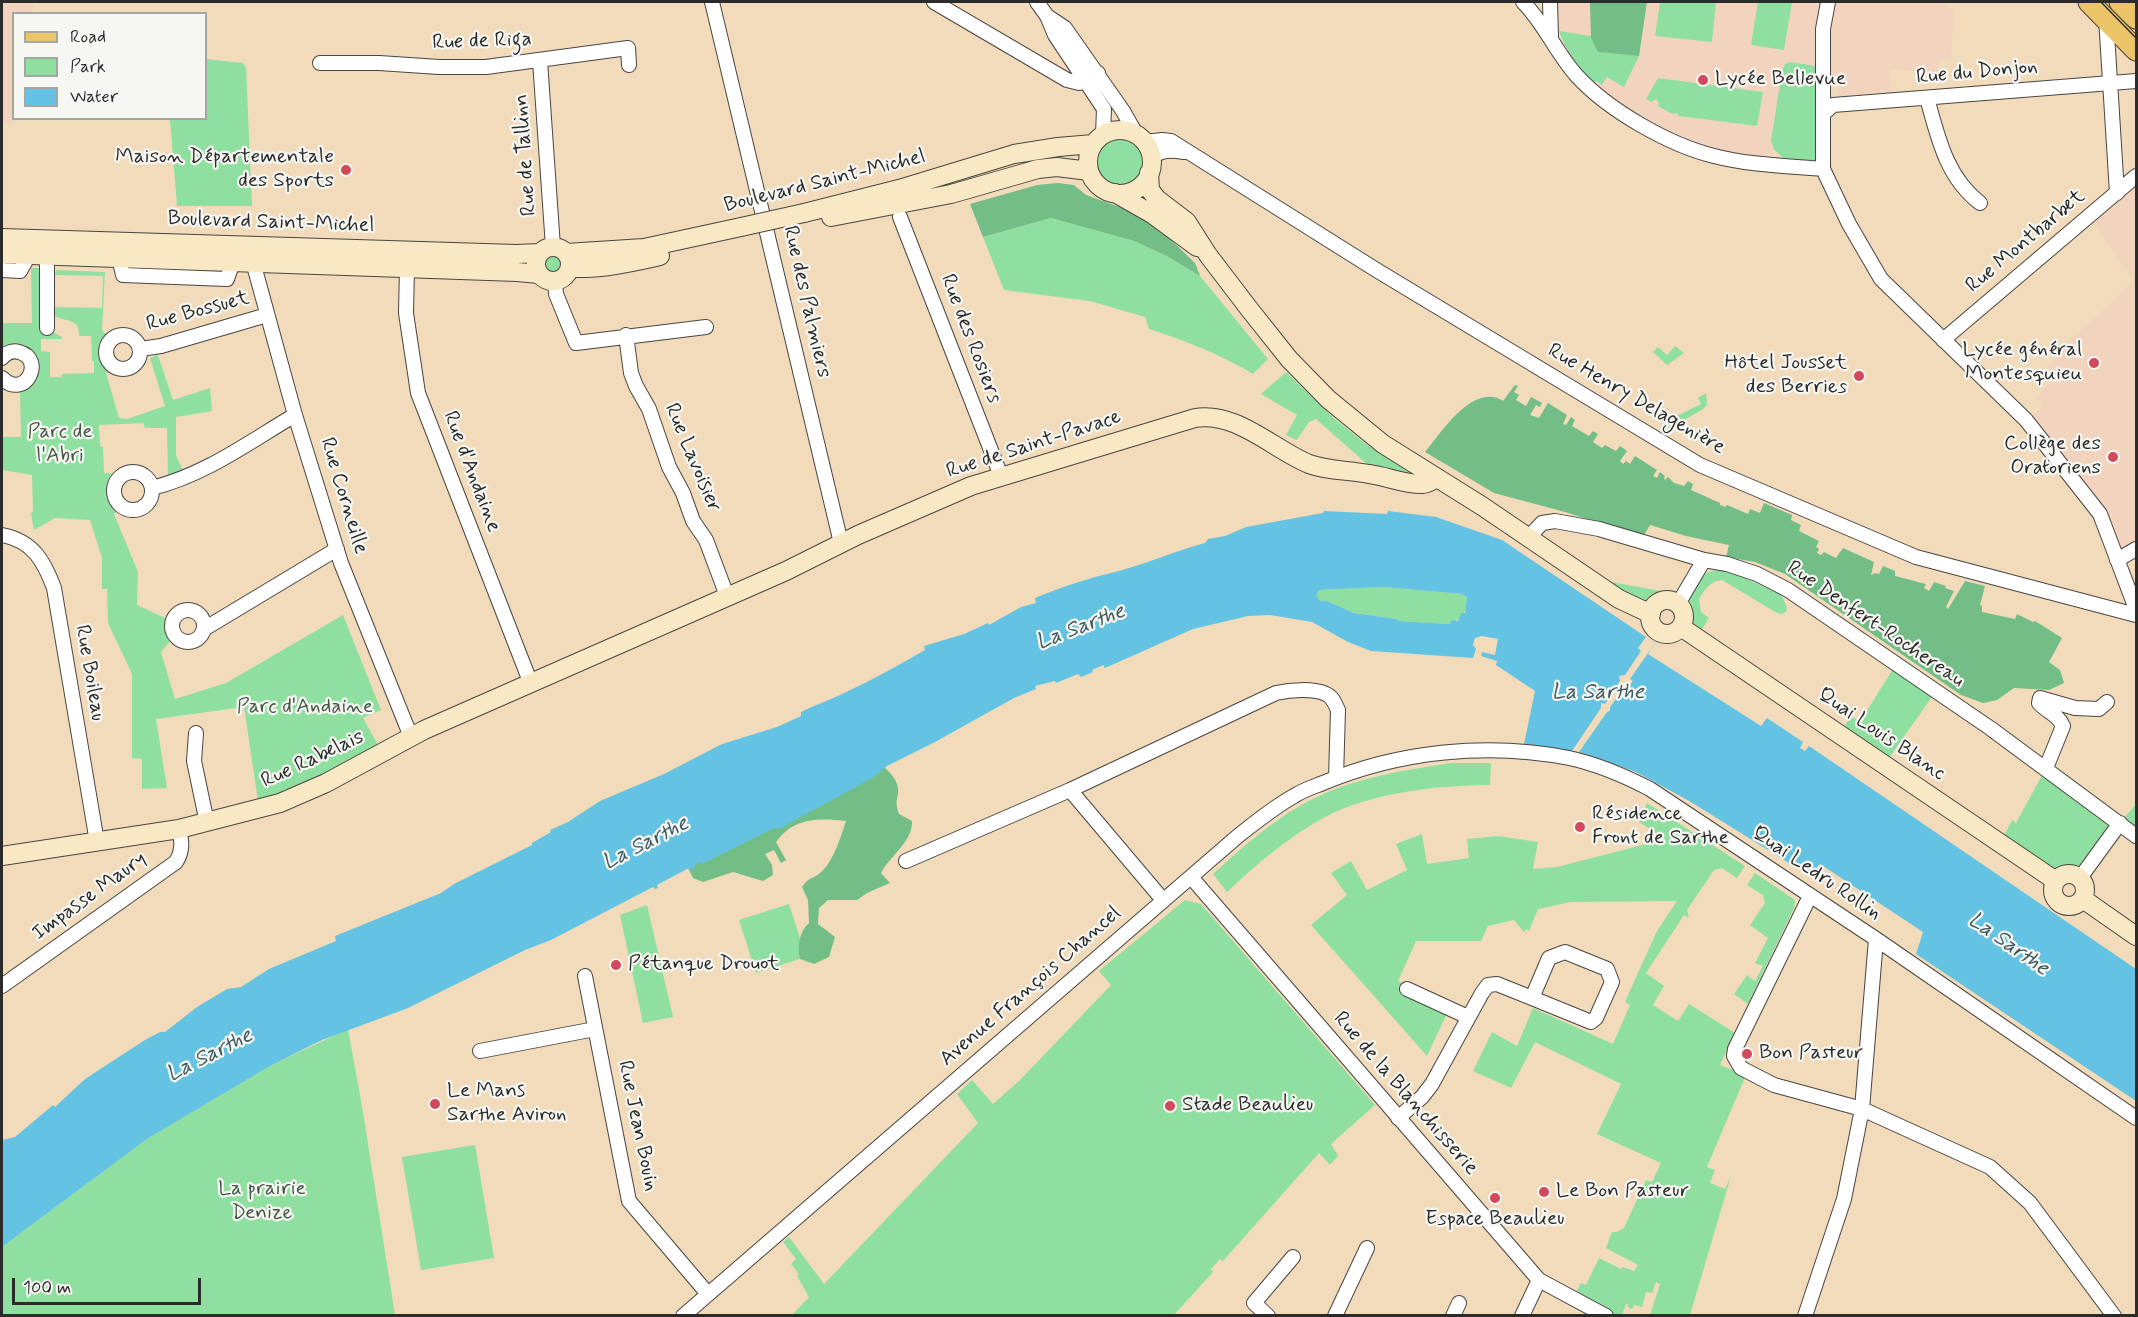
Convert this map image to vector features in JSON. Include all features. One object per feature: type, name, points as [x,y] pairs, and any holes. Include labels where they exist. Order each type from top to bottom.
[{"type":"main road","points":[[2089,2],[2136,50]]},
{"type":"main road","points":[[2120,2],[2136,18]]},
{"type":"main road","points":[[1208,255],[1152,214],[1098,185],[1089,171],[1088,156],[1098,139],[1122,130],[1146,152],[1150,190],[1157,199],[1186,222],[1208,255],[1289,359],[1328,399],[1383,444],[1482,506],[1628,604],[1651,614]]},
{"type":"main road","name":"Boulevard Saint-Michel","points":[[805,218],[1014,154],[1098,139]]},
{"type":"main road","points":[[1113,193],[1124,193],[1142,185],[1146,152]]},
{"type":"main road","name":"Boulevard Saint-Michel","points":[[2,238],[557,255],[589,268],[619,266],[742,232],[805,218],[951,194],[1038,169],[1057,167],[1089,171]]},
{"type":"main road","name":"Boulevard Saint-Michel","points":[[2,254],[407,268],[547,278]]},
{"type":"main road","points":[[557,255],[566,276],[547,278],[535,263],[557,255]]},
{"type":"main road","name":"Rue de Saint-Pavace","points":[[657,628],[971,486],[1195,418],[1213,417],[1229,421],[1310,464],[1334,470],[1368,473],[1422,484],[1429,483],[1436,478]]},
{"type":"main road","points":[[1670,600],[1678,604],[1684,617],[1681,627],[1674,632],[1661,633],[1652,624],[1651,614],[1654,607],[1670,600]]},
{"type":"main road","name":"Quai Louis Blanc","points":[[1681,627],[2056,881]]},
{"type":"main road","name":"Rue Rabelais","points":[[2,855],[179,829],[280,803],[326,783],[411,737],[657,628]]},
{"type":"main road","points":[[2067,874],[2074,874],[2080,878],[2085,888],[2083,899],[2074,905],[2067,906],[2055,898],[2056,881],[2067,874]]},
{"type":"main road","points":[[2083,899],[2136,936]]},
{"type":"street","name":"Rue des Palmiers","points":[[712,2],[841,543]]},
{"type":"street","points":[[934,2],[1067,80],[1079,83],[1091,77]]},
{"type":"street","points":[[1037,2],[1047,16],[1065,28],[1091,77],[1104,108],[1098,139]]},
{"type":"street","points":[[1522,2],[1551,37],[1574,73],[1594,94],[1657,134],[1713,156],[1767,165],[1823,169]]},
{"type":"street","points":[[1550,2],[1551,37]]},
{"type":"street","points":[[1828,2],[1823,29],[1823,169],[1849,224],[1881,279],[2032,427],[2100,514],[2136,609]]},
{"type":"street","points":[[2106,18],[2117,193]]},
{"type":"street","name":"Rue de Riga","points":[[320,63],[486,67],[628,48],[629,64]]},
{"type":"street","name":"Rue de Tallinn","points":[[540,61],[557,255]]},
{"type":"street","points":[[1091,77],[1123,111],[1146,152]]},
{"type":"street","name":"Rue du Donjon","points":[[1824,113],[1833,105],[2136,81]]},
{"type":"street","points":[[1926,98],[1950,169],[1966,192],[1980,203]]},
{"type":"street","name":"Rue Henry Delagenière","points":[[1146,152],[1156,154],[1168,150],[1189,153],[1385,275],[1700,465],[1916,557],[2136,615]]},
{"type":"street","name":"Rue Montbarbet","points":[[1943,340],[2136,176]]},
{"type":"street","name":"Rue des Rosiers","points":[[900,217],[1001,476]]},
{"type":"street","points":[[2,270],[20,271],[38,255]]},
{"type":"street","points":[[38,255],[46,328]]},
{"type":"street","name":"Rue Corneille","points":[[253,262],[295,415],[337,549],[358,608],[411,737]]},
{"type":"street","name":"Rue d'Andaine","points":[[407,268],[406,313],[418,393],[531,684]]},
{"type":"street","points":[[547,278],[576,343],[626,335],[706,327]]},
{"type":"street","name":"Rue Bossuet","points":[[140,349],[161,346],[267,315]]},
{"type":"street","name":"Rue Lavoisier","points":[[626,335],[631,373],[636,386],[649,409],[669,467],[683,493],[693,521],[706,540],[727,596]]},
{"type":"street","points":[[2,358],[10,351],[22,352],[32,365],[30,376],[21,384],[11,384],[2,378]]},
{"type":"street","points":[[152,488],[208,468],[295,415]]},
{"type":"street","name":"Rue Denfert-Rochereau","points":[[1528,538],[1542,523],[1556,521],[1599,529],[1758,574],[1788,590],[1936,690],[2046,768],[2136,836]]},
{"type":"street","name":"Rue Boileau","points":[[2,536],[10,537],[29,547],[45,564],[54,588],[97,842]]},
{"type":"street","points":[[204,628],[337,549]]},
{"type":"street","points":[[2117,560],[2136,549]]},
{"type":"street","points":[[1678,604],[1704,560]]},
{"type":"street","points":[[906,861],[1070,790],[1276,693],[1293,689],[1327,694],[1334,700],[1338,710],[1336,778]]},
{"type":"street","points":[[2046,768],[2063,726],[2055,714],[2043,708],[2040,698],[2074,708],[2099,709],[2107,702]]},
{"type":"street","points":[[196,733],[194,761],[207,823]]},
{"type":"street","name":"Quai Ledru Rollin","points":[[1440,753],[1498,751],[1571,758],[1630,779],[1650,789],[1876,939],[2136,1118]]},
{"type":"street","name":"Avenue François Chancel","points":[[683,1316],[1163,900],[1266,814],[1295,795],[1336,778],[1389,762],[1440,753]]},
{"type":"street","points":[[1070,790],[1163,900]]},
{"type":"street","points":[[2080,878],[2120,823]]},
{"type":"street","name":"Impasse Maury","points":[[2,986],[176,862],[181,853],[179,829]]},
{"type":"street","name":"Rue de la Blanchisserie","points":[[1191,877],[1539,1280],[1606,1316]]},
{"type":"street","points":[[1810,896],[1735,1049],[1734,1056],[1741,1068],[1774,1085],[1862,1109],[1990,1167],[2030,1203],[2114,1316]]},
{"type":"street","points":[[1805,1316],[1844,1199],[1862,1109],[1876,939]]},
{"type":"street","points":[[1398,1118],[1422,1097],[1432,1084],[1488,985],[1497,984],[1532,999],[1591,1022],[1596,1018],[1612,982],[1607,969],[1569,952],[1562,952],[1549,958],[1532,999]]},
{"type":"street","name":"Rue Jean Bouin","points":[[585,976],[629,1201],[708,1294]]},
{"type":"street","points":[[1407,989],[1468,1017]]},
{"type":"street","points":[[480,1051],[595,1029]]},
{"type":"street","points":[[1335,1316],[1367,1248]]},
{"type":"street","points":[[1268,1316],[1254,1302],[1293,1257]]},
{"type":"street","points":[[1522,1316],[1539,1280]]},
{"type":"shaded area","points":[[2,2],[34,2],[33,12],[12,12],[12,120],[16,120],[13,124],[2,123]]},
{"type":"shaded area","name":"Lycée Bellevue","points":[[1556,2],[1820,2],[1815,28],[1815,150],[1774,149],[1764,158],[1716,150],[1664,129],[1599,90],[1562,40],[1556,22]]},
{"type":"shaded area","points":[[1835,2],[1944,2],[1943,4],[1953,11],[1955,27],[1953,27],[1951,59],[1941,58],[1937,74],[1890,69],[1891,93],[1838,97],[1837,83],[1831,83],[1830,63]]},
{"type":"shaded area","name":"Lycée général Montesquieu","points":[[2136,184],[2136,541],[2121,548],[2104,507],[2032,417],[2043,405],[2036,398],[2051,383],[2041,372],[2062,354],[2060,350],[2134,281],[2093,221]]},
{"type":"green space","points":[[1590,2],[1647,2],[1639,56],[1598,52],[1591,38]]},
{"type":"green space","points":[[1660,2],[1716,2],[1712,42],[1655,36]]},
{"type":"green space","points":[[1758,2],[1792,2],[1784,50],[1751,45]]},
{"type":"green space","points":[[1559,31],[1591,36],[1598,52],[1639,56],[1624,87],[1607,77],[1602,85],[1597,81],[1593,84],[1573,59]]},
{"type":"green space","points":[[207,59],[243,63],[246,68],[252,206],[177,206],[170,120],[207,120]]},
{"type":"green space","points":[[1790,62],[1815,66],[1815,160],[1785,160],[1774,149],[1771,141],[1782,71],[1785,64]]},
{"type":"green space","points":[[1658,78],[1763,92],[1757,126],[1672,114],[1658,106],[1656,99],[1651,102],[1646,99]]},
{"type":"green space","points":[[1120,137],[1129,139],[1140,148],[1145,162],[1143,171],[1134,182],[1120,187],[1111,185],[1100,176],[1095,162],[1097,153],[1106,142]]},
{"type":"green space","points":[[1058,183],[1074,185],[1086,195],[1136,213],[1170,239],[1195,263],[1200,276],[1167,256],[1134,241],[1051,218],[983,237],[970,204],[1037,185]]},
{"type":"green space","points":[[1051,218],[1134,241],[1167,256],[1200,276],[1268,359],[1253,374],[1202,348],[1149,329],[1145,317],[1090,301],[1004,290],[983,237]]},
{"type":"green space","points":[[553,253],[561,256],[564,264],[561,272],[553,275],[545,272],[542,264],[545,256]]},
{"type":"green space","points":[[31,268],[41,268],[51,331],[62,337],[62,339],[41,339],[41,351],[50,352],[50,377],[62,377],[62,374],[94,373],[91,336],[79,336],[75,323],[54,316],[52,307],[102,308],[103,276],[55,275],[56,270],[105,272],[102,329],[104,333],[119,333],[110,341],[106,350],[107,360],[115,370],[106,373],[119,418],[127,419],[165,406],[150,358],[158,355],[173,400],[210,388],[212,411],[176,417],[176,456],[183,470],[168,477],[167,428],[145,428],[143,423],[99,425],[104,473],[118,474],[114,491],[120,508],[114,514],[138,572],[137,605],[167,619],[172,639],[161,652],[175,699],[226,683],[343,615],[381,710],[363,718],[378,745],[314,780],[258,801],[244,707],[156,719],[167,788],[142,789],[142,759],[132,758],[132,674],[108,623],[107,589],[102,589],[102,558],[90,520],[55,518],[34,530],[31,514],[33,511],[32,475],[2,470],[2,437],[21,437],[20,388],[32,356],[2,354],[2,323],[32,323]]},
{"type":"green space","points":[[1675,346],[1684,353],[1667,365],[1653,352],[1658,347],[1667,355]]},
{"type":"green space","points":[[1286,372],[1336,420],[1366,444],[1412,474],[1368,465],[1316,419],[1309,422],[1297,440],[1286,435],[1297,415],[1261,394]]},
{"type":"green space","points":[[1515,385],[1518,386],[1514,392],[1519,395],[1516,400],[1526,406],[1531,397],[1542,403],[1540,407],[1536,405],[1530,415],[1539,418],[1548,403],[1567,415],[1563,424],[1566,425],[1571,417],[1575,420],[1572,426],[1589,436],[1593,431],[1598,434],[1593,442],[1602,448],[1605,445],[1616,451],[1620,446],[1627,451],[1620,461],[1623,464],[1626,461],[1630,464],[1635,456],[1657,470],[1653,476],[1657,478],[1660,472],[1665,476],[1665,480],[1668,477],[1674,483],[1684,486],[1688,481],[1693,484],[1691,490],[1720,505],[1725,507],[1727,505],[1748,514],[1750,509],[1760,513],[1764,503],[1792,515],[1791,520],[1801,525],[1799,531],[1819,541],[1816,547],[1819,549],[1817,553],[1821,555],[1824,552],[1836,558],[1843,548],[1874,562],[1871,575],[1879,574],[1883,566],[1895,571],[1895,576],[1926,584],[1924,588],[1929,591],[1934,582],[1946,586],[1945,588],[1954,591],[1946,607],[1948,609],[1965,581],[1985,586],[1980,605],[1982,612],[2015,619],[2017,614],[2035,621],[2062,638],[2049,662],[2060,670],[2064,683],[2049,690],[2014,688],[1997,700],[1983,703],[1961,695],[1785,574],[1755,562],[1726,557],[1729,545],[1686,536],[1650,525],[1643,537],[1565,512],[1494,493],[1425,452],[1459,412],[1469,404],[1480,398],[1492,397],[1503,401]]},
{"type":"green space","points":[[1706,393],[1707,405],[1703,409],[1664,432],[1660,429],[1674,422],[1672,418],[1701,404],[1698,398]]},
{"type":"green space","points":[[1722,570],[1781,594],[1787,608],[1786,612],[1781,614],[1775,612],[1722,580],[1708,586],[1699,599],[1701,612],[1709,618],[1701,631],[1691,623],[1687,615],[1690,592],[1694,584],[1705,574]]},
{"type":"green space","points":[[1611,582],[1672,593],[1661,595],[1647,603],[1639,601]]},
{"type":"green space","points":[[1384,587],[1462,594],[1467,597],[1465,610],[1458,620],[1450,624],[1397,621],[1397,619],[1354,613],[1327,601],[1319,601],[1316,596],[1319,590]]},
{"type":"green space","points":[[1896,664],[1936,691],[1889,758],[1843,728],[1851,716],[1860,722]]},
{"type":"green space","points":[[877,761],[895,779],[898,789],[898,811],[899,814],[912,821],[911,828],[905,842],[881,873],[890,883],[857,900],[828,900],[819,908],[818,924],[835,937],[829,957],[814,964],[800,959],[800,940],[809,923],[808,900],[802,887],[825,869],[829,863],[846,821],[808,821],[791,828],[776,842],[786,860],[781,863],[774,850],[765,854],[772,865],[773,875],[763,881],[733,872],[703,882],[693,878],[686,864]]},
{"type":"green space","points":[[1451,763],[1491,763],[1490,785],[1427,789],[1362,802],[1325,817],[1298,833],[1261,861],[1227,892],[1213,874],[1275,822],[1317,797],[1366,779]]},
{"type":"green space","points":[[2046,768],[2120,823],[2077,876],[2070,874],[2061,876],[2004,836],[2012,820],[2016,823]]},
{"type":"green space","points":[[1647,803],[1745,866],[1737,878],[1722,868],[1714,870],[1687,910],[1689,918],[1684,915],[1646,973],[1664,986],[1653,1005],[1678,1021],[1689,1004],[1735,1033],[1720,1065],[1746,1075],[1707,1167],[1715,1170],[1710,1183],[1725,1189],[1731,1176],[1690,1315],[1650,1315],[1660,1284],[1656,1282],[1652,1293],[1646,1292],[1642,1307],[1634,1305],[1632,1309],[1626,1304],[1622,1315],[1615,1315],[1575,1294],[1581,1283],[1586,1285],[1599,1258],[1621,1269],[1623,1267],[1634,1271],[1638,1265],[1606,1248],[1612,1232],[1624,1228],[1646,1180],[1652,1182],[1661,1163],[1597,1134],[1621,1084],[1535,1042],[1511,1088],[1473,1071],[1492,1032],[1517,1046],[1533,1008],[1613,1044],[1630,1005],[1625,1002],[1628,995],[1657,931],[1677,901],[1571,902],[1538,909],[1529,931],[1526,929],[1524,932],[1514,920],[1488,926],[1481,941],[1416,941],[1398,981],[1451,1005],[1427,1056],[1311,925],[1347,895],[1331,873],[1351,861],[1367,890],[1407,870],[1396,844],[1422,834],[1427,864],[1469,858],[1467,839],[1498,836],[1538,842],[1533,869],[1557,867],[1666,839],[1639,822]]},
{"type":"green space","points":[[2136,804],[2136,836],[2120,823]]},
{"type":"green space","points":[[1755,873],[1795,900],[1794,908],[1748,1004],[1734,994],[1747,975],[1755,981],[1763,966],[1755,963],[1768,938],[1750,925],[1765,903],[1763,895],[1747,885]]},
{"type":"green space","name":"Stade Beaulieu","points":[[1185,900],[1201,904],[1375,1105],[1331,1144],[1338,1156],[1330,1165],[1319,1153],[1223,1261],[1220,1259],[1211,1269],[1213,1272],[1174,1315],[792,1315],[809,1297],[797,1276],[799,1274],[791,1264],[796,1259],[783,1242],[789,1237],[824,1284],[978,1123],[957,1094],[972,1080],[993,1104],[1020,1080],[1111,985],[1099,971]]},
{"type":"green space","points":[[789,904],[806,957],[756,973],[739,920]]},
{"type":"green space","points":[[647,905],[673,1017],[643,1023],[620,915]]},
{"type":"green space","name":"La prairie Denize","points":[[348,1029],[395,1315],[2,1315],[2,1247],[147,1139],[270,1066]]},
{"type":"green space","points":[[475,1145],[494,1258],[421,1270],[402,1157]]},
{"type":"water","name":"La Sarthe","points":[[1324,511],[1387,514],[1388,511],[1436,517],[1502,540],[1655,643],[1648,654],[1761,726],[1767,718],[1803,742],[1800,748],[1805,751],[1809,746],[2136,969],[2136,1101],[1916,954],[1923,932],[1820,864],[1810,876],[1691,802],[1636,772],[1583,753],[1524,744],[1535,691],[1496,665],[1497,661],[1481,656],[1482,652],[1495,655],[1498,639],[1482,636],[1475,638],[1473,645],[1476,649],[1473,658],[1371,651],[1348,642],[1312,622],[1270,615],[1248,616],[1193,629],[1105,668],[1103,665],[1081,677],[1078,674],[1056,683],[1055,681],[1035,686],[1036,689],[1014,698],[887,766],[872,778],[779,829],[774,828],[702,864],[700,862],[690,870],[689,868],[657,885],[658,888],[653,887],[551,940],[525,950],[408,1008],[322,1040],[270,1066],[147,1139],[2,1247],[2,1140],[15,1137],[53,1105],[55,1107],[85,1079],[145,1040],[160,1032],[165,1032],[197,1007],[227,989],[241,987],[269,969],[336,941],[335,936],[441,893],[454,884],[532,845],[551,832],[550,830],[568,822],[600,801],[664,774],[722,744],[777,727],[801,716],[801,712],[854,688],[915,656],[925,650],[924,646],[964,634],[988,623],[989,625],[1021,607],[1036,603],[1035,598],[1075,583],[1138,565],[1246,527]],"holes":[[[1384,587],[1462,594],[1467,597],[1465,613],[1461,613],[1458,621],[1451,620],[1450,624],[1398,621],[1354,613],[1327,601],[1320,601],[1316,596],[1319,590]]]},
{"type":"pier","points":[[1646,637],[1655,643],[1630,679],[1633,681],[1629,686],[1626,685],[1610,707],[1610,711],[1579,752],[1572,751],[1601,708],[1601,703],[1605,704],[1620,681],[1619,676],[1625,675],[1641,651],[1638,648]]},
{"type":"tram line","points":[[2101,2],[2136,38]]},
{"type":"place","name":"Lycée Bellevue","points":[[1703,80]]},
{"type":"place","name":"Maison Départementale des Sports","points":[[346,170]]},
{"type":"place","name":"Lycée général Montesquieu","points":[[2094,363]]},
{"type":"place","name":"Hôtel Jousset des Berries","points":[[1859,376]]},
{"type":"place","name":"Collège des Oratoriens","points":[[2113,457]]},
{"type":"place","name":"Résidence Front de Sarthe","points":[[1580,827]]},
{"type":"place","name":"Pétanque Drouot","points":[[616,965]]},
{"type":"place","name":"Bon Pasteur","points":[[1747,1054]]},
{"type":"place","name":"Le Mans Sarthe Aviron","points":[[435,1104]]},
{"type":"place","name":"Stade Beaulieu","points":[[1170,1106]]},
{"type":"place","name":"Le Bon Pasteur","points":[[1544,1192]]},
{"type":"place","name":"Espace Beaulieu","points":[[1495,1198]]},
{"type":"park label","name":"Parc de l'Abri","points":[[60,445]]},
{"type":"park label","name":"Parc d'Andaine","points":[[305,708]]}]
